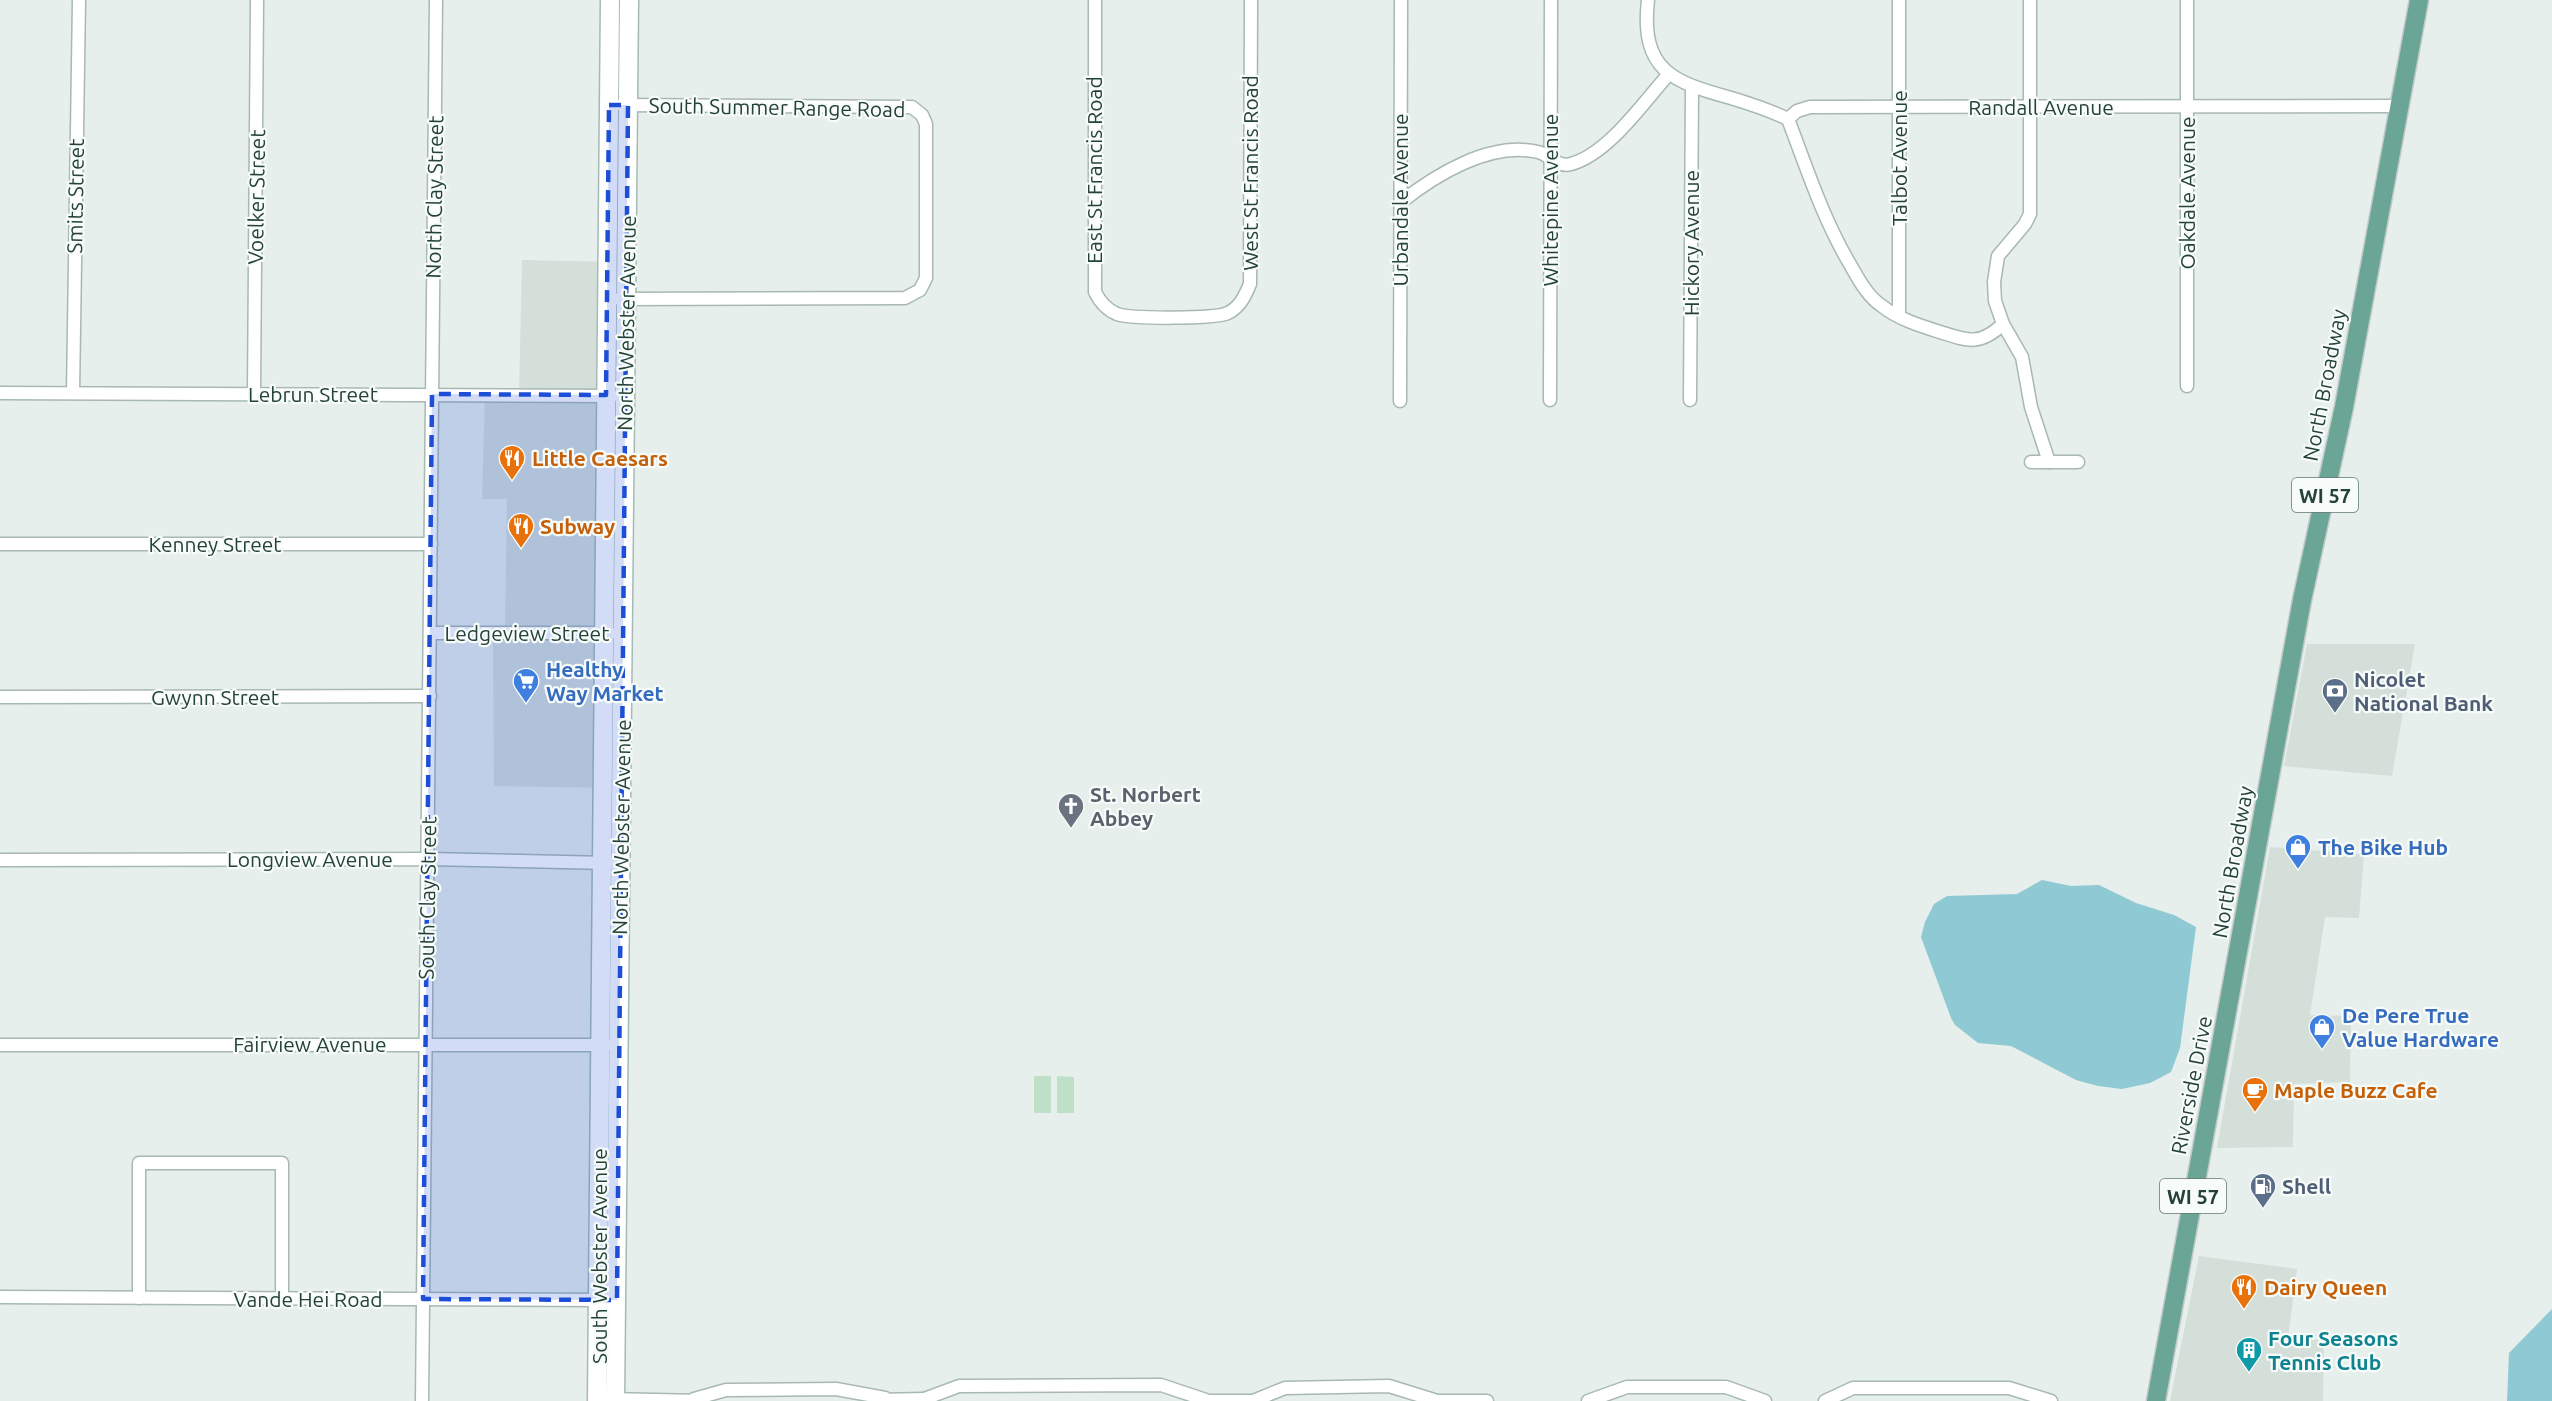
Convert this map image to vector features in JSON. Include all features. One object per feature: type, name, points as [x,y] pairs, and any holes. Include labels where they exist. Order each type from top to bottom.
[{"type":"main road","name":"North Webster Avenue","points":[[600,1111],[610,0]]},
{"type":"main road","name":"North Webster Avenue","points":[[619,1113],[629,0]]},
{"type":"main road","name":"North Broadway","points":[[2231,990],[2302,600],[2344,407],[2419,0]]},
{"type":"main road","name":"Riverside Drive","points":[[2156,1401],[2231,990]]},
{"type":"main road","name":"South Webster Avenue","points":[[600,1111],[608,1300]]},
{"type":"main road","name":"South Webster Avenue","points":[[606,1400],[608,1300],[619,1113]]},
{"type":"street","name":"Smits Street","points":[[73,393],[79,0]]},
{"type":"street","name":"Voelker Street","points":[[254,394],[258,0]]},
{"type":"street","name":"North Clay Street","points":[[432,394],[436,0]]},
{"type":"street","name":"East St Francis Road","points":[[1095,0],[1093,284],[1099,299],[1106,308],[1122,316],[1133,317]]},
{"type":"street","name":"West St Francis Road","points":[[1133,317],[1218,316],[1236,308],[1250,284],[1251,0]]},
{"type":"street","name":"Urbandale Avenue","points":[[1400,401],[1401,0]]},
{"type":"street","name":"Whitepine Avenue","points":[[1550,400],[1551,0]]},
{"type":"street","points":[[1648,0],[1647,22],[1652,49],[1668,75],[1692,87],[1764,108],[1788,119],[1835,240],[1869,294],[1882,307],[1920,326],[1971,341],[1987,338],[2003,324]]},
{"type":"street","name":"Talbot Avenue","points":[[1899,0],[1899,315]]},
{"type":"street","points":[[2030,0],[2030,214],[2025,224],[2002,249],[1995,266],[1995,301],[2003,324],[2022,357],[2031,407],[2049,462]]},
{"type":"street","name":"Oakdale Avenue","points":[[2187,0],[2187,386]]},
{"type":"street","points":[[1400,203],[1444,172],[1477,158],[1514,151],[1539,152],[1567,165],[1591,154],[1614,135],[1668,75]]},
{"type":"street","name":"Hickory Avenue","points":[[1690,400],[1692,87]]},
{"type":"street","name":"South Summer Range Road","points":[[609,105],[912,107],[922,115],[926,124],[926,278],[920,290],[908,297],[626,299]]},
{"type":"street","name":"Randall Avenue","points":[[1788,119],[1797,111],[1810,107],[2399,106]]},
{"type":"street","points":[[607,299],[626,299]]},
{"type":"street","name":"Lebrun Street","points":[[0,393],[625,396]]},
{"type":"street","name":"South Clay Street","points":[[422,1401],[432,394]]},
{"type":"street","points":[[2031,462],[2078,462]]},
{"type":"street","name":"Kenney Street","points":[[0,544],[431,544]]},
{"type":"street","name":"Ledgeview Street","points":[[431,633],[623,633]]},
{"type":"street","name":"Gwynn Street","points":[[0,698],[430,696]]},
{"type":"street","name":"Longview Avenue","points":[[0,860],[428,859],[621,863]]},
{"type":"street","name":"Fairview Avenue","points":[[0,1045],[619,1045]]},
{"type":"street","points":[[139,1298],[139,1164],[282,1163],[282,1299]]},
{"type":"street","name":"Vande Hei Road","points":[[0,1297],[608,1300]]},
{"type":"street","points":[[606,1400],[698,1400],[726,1389],[836,1389],[885,1398],[926,1400],[959,1386],[1161,1385],[1205,1401],[1254,1401],[1285,1388],[1389,1386],[1433,1401],[1486,1401]]},
{"type":"street","points":[[1587,1401],[1627,1387],[1726,1387],[1766,1401]]},
{"type":"street","points":[[1825,1401],[1852,1388],[2009,1388],[2051,1401]]},
{"type":"street","points":[[871,1401],[885,1398]]},
{"type":"highlighted area","points":[[609,105],[628,105],[617,1300],[423,1299],[432,394],[606,395]]},
{"type":"shaded area","points":[[522,260],[615,262],[610,788],[494,786],[493,633],[505,632],[507,499],[482,499],[485,394],[519,394]]},
{"type":"shaded area","points":[[2307,644],[2415,644],[2392,776],[2284,766]]},
{"type":"shaded area","points":[[2270,847],[2364,854],[2359,918],[2325,917],[2310,1015],[2351,1016],[2350,1082],[2294,1084],[2293,1147],[2217,1148]]},
{"type":"shaded area","points":[[2199,1256],[2297,1269],[2288,1338],[2324,1340],[2323,1401],[2170,1401]]},
{"type":"green space","points":[[1034,1076],[1051,1076],[1051,1113],[1034,1113]]},
{"type":"green space","points":[[1057,1076],[1074,1077],[1074,1113],[1057,1113]]},
{"type":"water","points":[[2042,880],[2071,886],[2099,885],[2136,903],[2174,915],[2196,927],[2180,1048],[2171,1072],[2150,1083],[2122,1089],[2098,1086],[2076,1080],[2011,1046],[1978,1043],[1955,1025],[1921,937],[1934,904],[1947,896],[2017,894]]},
{"type":"water","points":[[2552,1309],[2552,1401],[2507,1401],[2509,1353]]},
{"type":"place","name":"Little Caesars","points":[[512,481]]},
{"type":"place","name":"Subway","points":[[521,549]]},
{"type":"place","name":"Healthy Way Market","points":[[526,704]]},
{"type":"place","name":"Nicolet National Bank","points":[[2335,714]]},
{"type":"place","name":"St. Norbert Abbey","points":[[1071,829]]},
{"type":"place","name":"The Bike Hub","points":[[2298,870]]},
{"type":"place","name":"De Pere True Value Hardware","points":[[2322,1050]]},
{"type":"place","name":"Maple Buzz Cafe","points":[[2255,1113]]},
{"type":"place","name":"Shell","points":[[2263,1209]]},
{"type":"place","name":"Dairy Queen","points":[[2244,1310]]},
{"type":"place","name":"Four Seasons Tennis Club","points":[[2249,1373]]}]
